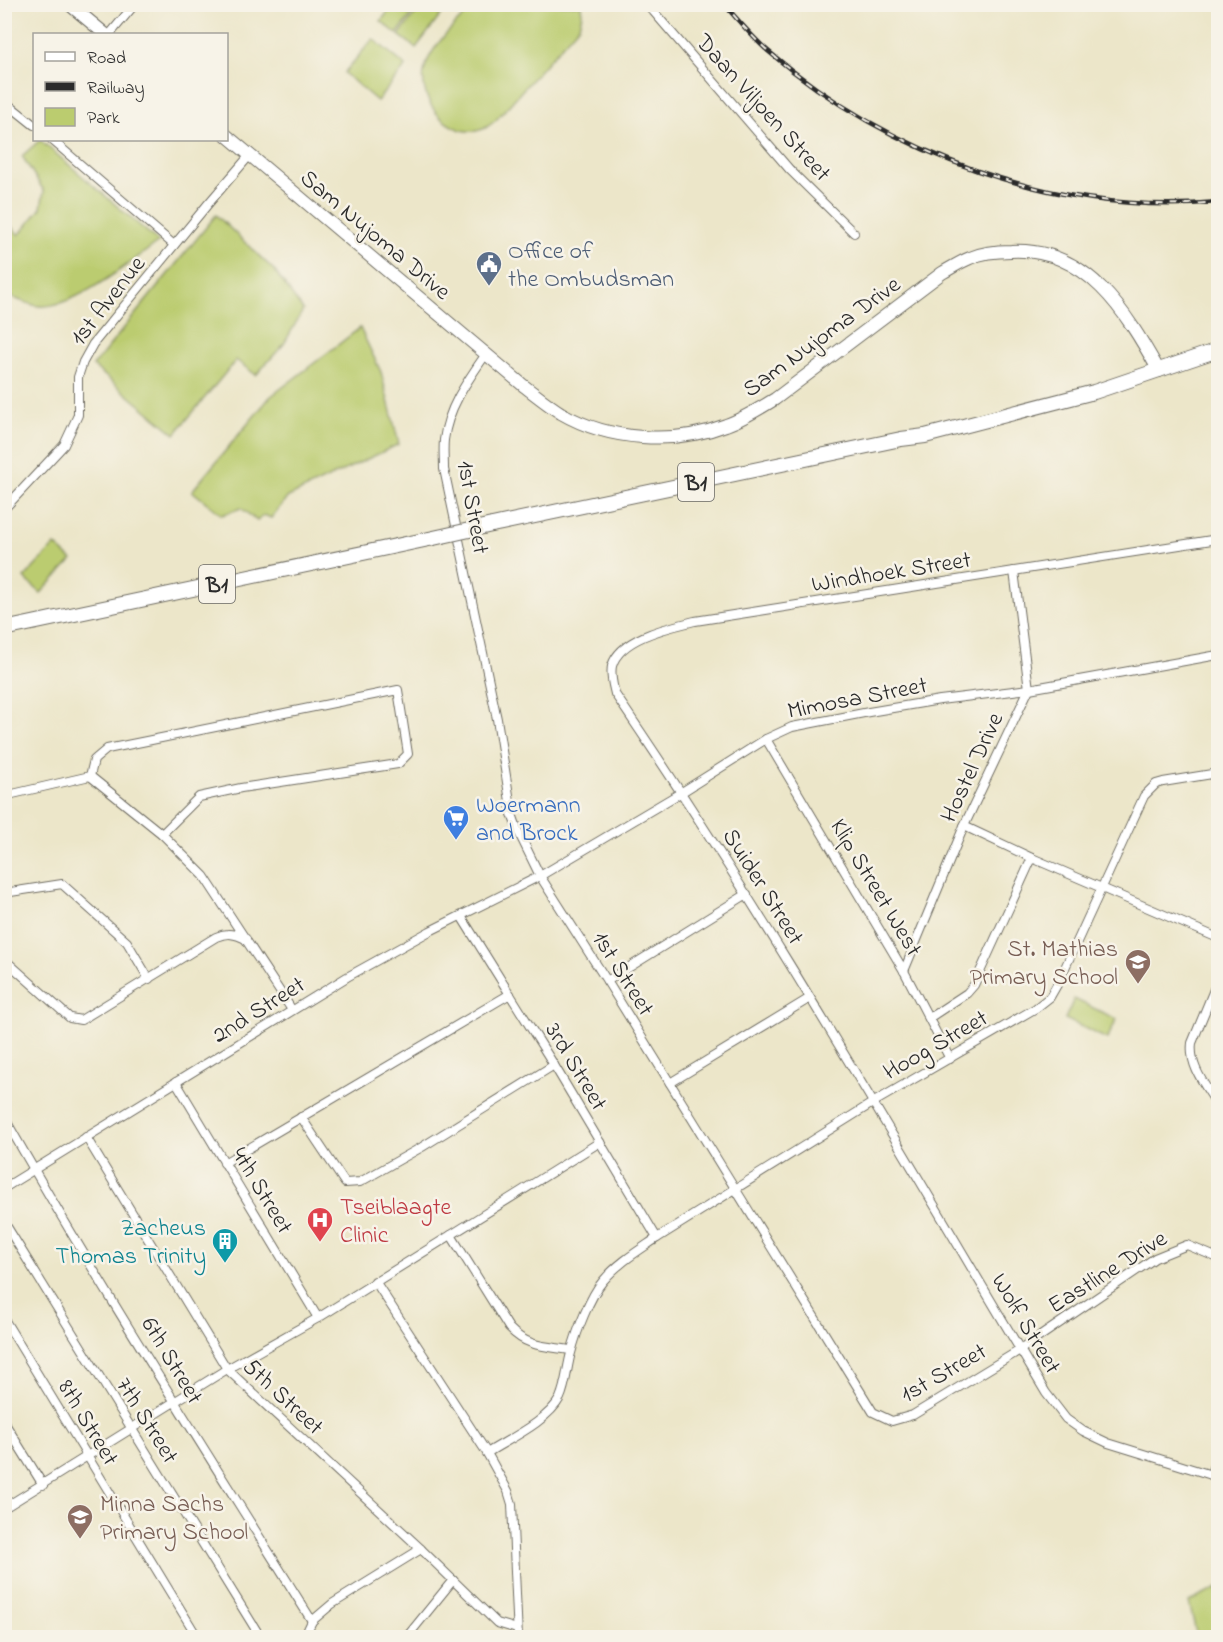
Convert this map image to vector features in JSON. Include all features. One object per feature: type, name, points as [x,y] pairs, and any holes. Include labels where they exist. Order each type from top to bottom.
[{"type":"highway","name":"B1","points":[[4,629],[901,439],[925,436],[1094,392],[1218,342]]},
{"type":"highway","name":"B1","points":[[1157,368],[1218,350]]},
{"type":"main road","points":[[69,4],[104,33]]},
{"type":"main road","name":"Sam Nujoma Drive","points":[[228,137],[542,400],[583,424],[637,437],[697,434],[726,425],[775,399],[889,312],[950,269],[982,254],[1024,250],[1057,257],[1072,264],[1105,291],[1124,314],[1157,368]]},
{"type":"street","points":[[111,33],[135,4]]},
{"type":"street","name":"Daan Viljoen Street","points":[[647,4],[790,170],[854,233]]},
{"type":"street","points":[[4,101],[33,124]]},
{"type":"street","points":[[53,141],[174,245]]},
{"type":"street","name":"1st Avenue","points":[[4,509],[64,445],[78,415],[78,377],[82,362],[93,344],[250,155]]},
{"type":"street","name":"1st Street","points":[[486,354],[463,388],[450,415],[444,440],[444,469],[498,724],[512,814],[540,876],[873,1412],[892,1421],[912,1415],[1020,1350]]},
{"type":"street","name":"Windhoek Street","points":[[615,694],[611,680],[612,665],[622,651],[634,641],[666,628],[695,621],[1218,539]]},
{"type":"street","points":[[1014,571],[1029,689]]},
{"type":"street","name":"Mimosa Street","points":[[540,876],[766,739],[792,727],[940,700],[1029,689],[1218,655]]},
{"type":"street","name":"Hostel Drive","points":[[904,971],[964,826],[1029,689]]},
{"type":"street","points":[[90,776],[94,760],[107,749],[398,690],[408,754],[398,764],[241,788],[199,797],[162,834]]},
{"type":"street","name":"Suider Street","points":[[615,694],[682,792],[747,894],[874,1102]]},
{"type":"street","name":"Klip Street West","points":[[766,739],[904,971],[950,1059]]},
{"type":"street","name":"Hoog Street","points":[[487,1453],[539,1420],[553,1408],[560,1397],[571,1350],[583,1316],[601,1282],[625,1259],[874,1102],[1036,1008],[1050,997],[1148,790],[1163,782],[1218,773]]},
{"type":"street","points":[[4,796],[90,776]]},
{"type":"street","points":[[90,776],[162,834],[204,876],[292,1010]]},
{"type":"street","points":[[964,826],[1032,858],[1218,938]]},
{"type":"street","points":[[929,1018],[967,993],[974,984],[1032,858]]},
{"type":"street","name":"2nd Street","points":[[4,1188],[373,962],[540,876]]},
{"type":"street","points":[[4,893],[62,884],[127,942],[149,979]]},
{"type":"street","points":[[607,981],[747,894]]},
{"type":"street","name":"3rd Street","points":[[461,916],[554,1065],[657,1238]]},
{"type":"street","points":[[4,959],[69,1018],[81,1020],[216,937],[226,933],[246,939]]},
{"type":"street","points":[[1218,980],[1192,1043],[1191,1051],[1197,1073],[1218,1106]]},
{"type":"street","points":[[224,1162],[510,994]]},
{"type":"street","points":[[670,1083],[810,998]]},
{"type":"street","points":[[301,1117],[345,1183],[360,1182],[422,1147],[554,1065]]},
{"type":"street","name":"4th Street","points":[[176,1082],[318,1318]]},
{"type":"street","name":"Wolf Street","points":[[874,1102],[1046,1393],[1066,1419],[1083,1431],[1108,1443],[1215,1476]]},
{"type":"street","name":"6th Street","points":[[4,1117],[175,1402],[312,1621]]},
{"type":"street","name":"5th Street","points":[[86,1137],[226,1369],[421,1549],[497,1623],[517,1634]]},
{"type":"street","points":[[4,1508],[226,1369],[318,1318],[600,1142]]},
{"type":"street","name":"7th Street","points":[[4,1222],[261,1638]]},
{"type":"street","points":[[451,1234],[509,1328],[520,1339],[533,1344],[571,1350]]},
{"type":"street","name":"Eastline Drive","points":[[1020,1350],[1155,1258],[1172,1250],[1188,1245],[1218,1258]]},
{"type":"street","points":[[375,1281],[487,1453],[508,1491],[512,1504],[517,1634]]},
{"type":"street","name":"8th Street","points":[[4,1319],[198,1638]]},
{"type":"street","points":[[4,1422],[43,1485]]},
{"type":"street","points":[[1215,1476],[1218,1452]]},
{"type":"street","points":[[304,1638],[312,1621],[333,1604],[421,1549]]},
{"type":"street","points":[[406,1638],[453,1580]]},
{"type":"green space","points":[[394,4],[419,5],[397,34],[381,21]]},
{"type":"green space","points":[[423,4],[436,5],[444,11],[416,48],[399,35]]},
{"type":"green space","points":[[474,5],[581,5],[582,14],[579,26],[496,120],[482,130],[465,131],[445,121],[430,104],[426,94],[424,72],[438,44]]},
{"type":"green space","points":[[373,39],[406,66],[377,101],[344,73]]},
{"type":"green space","points":[[41,141],[159,242],[102,282],[69,300],[39,306],[8,296],[5,292],[4,219],[19,235],[41,208],[44,191],[22,156]]},
{"type":"green space","points":[[216,215],[274,270],[303,310],[284,344],[256,375],[236,360],[175,434],[93,366]]},
{"type":"green space","points":[[360,328],[381,372],[399,444],[288,497],[271,518],[264,515],[257,521],[241,508],[222,515],[192,491],[270,397]]},
{"type":"green space","points":[[55,545],[72,560],[41,593],[24,578]]},
{"type":"green space","points":[[1074,999],[1117,1019],[1107,1039],[1065,1019]]},
{"type":"green space","points":[[1218,1588],[1218,1637],[1197,1637],[1189,1602]]},
{"type":"railway","points":[[724,4],[762,46],[816,88],[867,121],[922,148],[978,171],[1037,188],[1097,199],[1157,204],[1218,202]]},
{"type":"place","name":"Office of the Ombudsman","points":[[489,287]]},
{"type":"place","name":"Woermann and Brock","points":[[456,841]]},
{"type":"place","name":"St. Mathias Primary School","points":[[1138,985]]},
{"type":"place","name":"Tseiblaagte Clinic","points":[[320,1243]]},
{"type":"place","name":"Zacheus Thomas Trinity","points":[[225,1264]]},
{"type":"place","name":"Minna Sachs Primary School","points":[[80,1540]]}]
